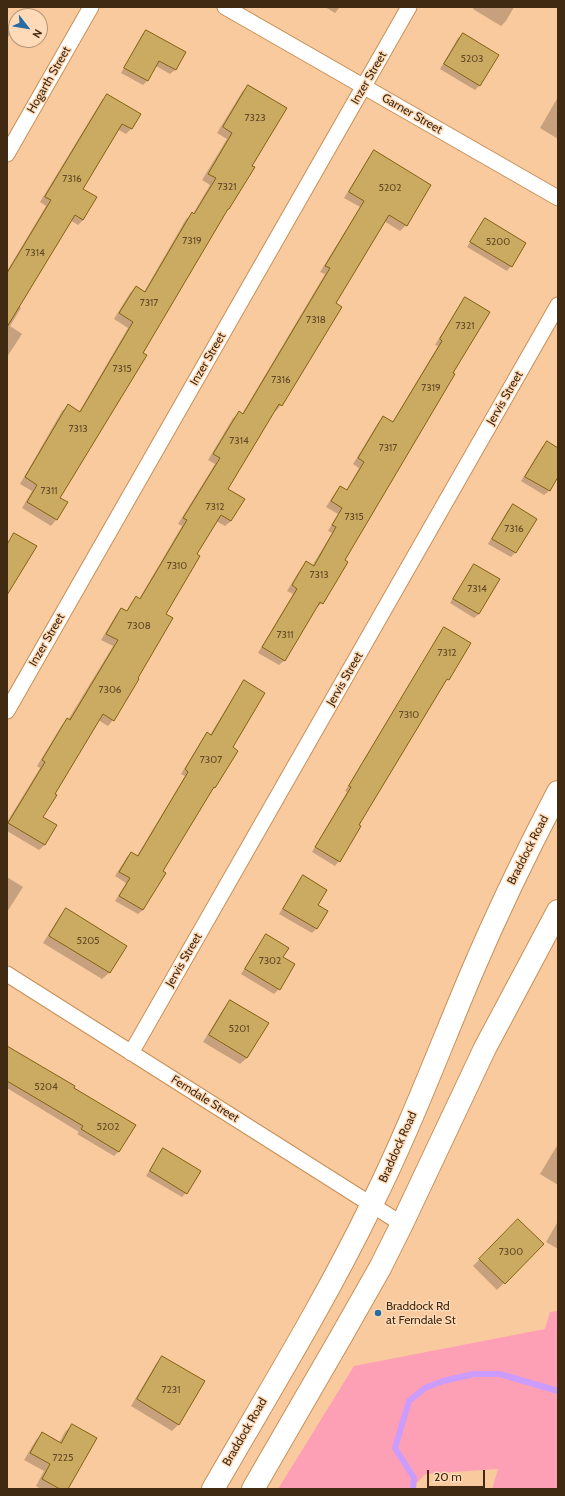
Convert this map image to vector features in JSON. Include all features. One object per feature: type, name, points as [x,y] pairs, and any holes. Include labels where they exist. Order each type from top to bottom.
[{"type":"main road","name":"Braddock Road","points":[[213,1489],[346,1256],[372,1205],[400,1144],[473,971],[514,879],[558,792]]},
{"type":"main road","points":[[253,1489],[342,1335],[402,1224],[485,1048],[558,911]]},
{"type":"street","name":"Hogarth Street","points":[[7,154],[91,7]]},
{"type":"street","name":"Garner Street","points":[[225,7],[558,198]]},
{"type":"street","name":"Inzer Street","points":[[7,711],[409,7]]},
{"type":"street","name":"Jervis Street","points":[[131,1053],[558,305]]},
{"type":"street","name":"Ferndale Street","points":[[7,974],[402,1224]]},
{"type":"shaded area","points":[[558,1311],[558,1489],[492,1489],[498,1469],[426,1474],[410,1489],[278,1489],[354,1366],[545,1329],[550,1312]]},
{"type":"building","points":[[146,30],[186,52],[176,70],[159,61],[148,81],[124,68]]},
{"type":"building","points":[[463,33],[499,55],[480,86],[444,64]]},
{"type":"building","points":[[248,85],[287,108],[252,166],[255,167],[228,209],[143,353],[147,355],[60,498],[68,502],[57,520],[27,502],[37,485],[25,477],[68,404],[80,412],[133,322],[119,313],[136,286],[145,292],[192,212],[194,214],[216,178],[208,174],[232,133],[223,127]]},
{"type":"building","points":[[107,94],[141,114],[132,129],[122,124],[83,189],[97,197],[83,220],[75,215],[7,327],[7,273],[51,200],[45,197]]},
{"type":"building","points":[[374,150],[431,185],[407,226],[389,215],[336,303],[342,307],[282,406],[279,404],[228,489],[245,499],[231,521],[221,515],[197,554],[200,556],[166,614],[173,618],[138,678],[139,679],[114,721],[103,714],[55,794],[57,795],[43,817],[57,825],[45,845],[8,823],[45,762],[42,760],[67,718],[70,720],[118,640],[106,634],[121,608],[127,611],[136,596],[140,599],[187,520],[183,518],[220,458],[213,454],[239,411],[243,414],[330,268],[325,266],[364,201],[349,192]]},
{"type":"building","points":[[485,218],[526,243],[512,267],[470,242]]},
{"type":"building","points":[[465,297],[490,312],[345,560],[348,562],[323,604],[320,602],[285,661],[262,647],[297,589],[292,585],[306,561],[314,566],[336,527],[332,525],[342,508],[331,501],[340,486],[347,490],[364,462],[358,458],[383,416],[393,422],[442,341],[440,339]]},
{"type":"building","points":[[547,441],[558,448],[558,477],[550,491],[525,477]]},
{"type":"building","points":[[513,504],[537,519],[516,553],[492,539]]},
{"type":"building","points":[[14,533],[37,546],[7,595],[7,545]]},
{"type":"building","points":[[474,564],[500,579],[479,614],[453,599]]},
{"type":"building","points":[[444,627],[471,643],[449,680],[447,679],[359,825],[361,826],[340,862],[315,847],[351,787],[349,786]]},
{"type":"building","points":[[244,680],[265,693],[233,747],[238,751],[215,788],[214,787],[163,871],[166,873],[143,910],[119,896],[130,878],[119,872],[131,852],[138,856],[188,772],[185,769],[207,732],[211,735]]},
{"type":"building","points":[[303,875],[327,890],[318,905],[328,911],[317,929],[283,909]]},
{"type":"building","points":[[66,908],[127,946],[110,973],[49,936]]},
{"type":"building","points":[[266,934],[289,948],[283,957],[295,964],[280,990],[245,969]]},
{"type":"building","points":[[230,1000],[269,1023],[247,1058],[209,1035]]},
{"type":"building","points":[[7,1046],[75,1086],[74,1088],[136,1125],[119,1152],[81,1129],[83,1126],[7,1081]]},
{"type":"building","points":[[163,1148],[201,1171],[187,1194],[150,1171]]},
{"type":"building","points":[[518,1219],[544,1244],[505,1284],[479,1259]]},
{"type":"building","points":[[162,1356],[205,1381],[179,1425],[137,1399]]},
{"type":"building","points":[[72,1424],[97,1438],[68,1489],[60,1489],[42,1479],[50,1464],[30,1453],[42,1432],[61,1443]]},
{"type":"waterway","points":[[413,1489],[414,1478],[395,1448],[409,1401],[425,1388],[443,1381],[474,1374],[500,1374],[558,1391]]},
{"type":"place","name":"Braddock Rd at Ferndale St","points":[[378,1313]]}]
